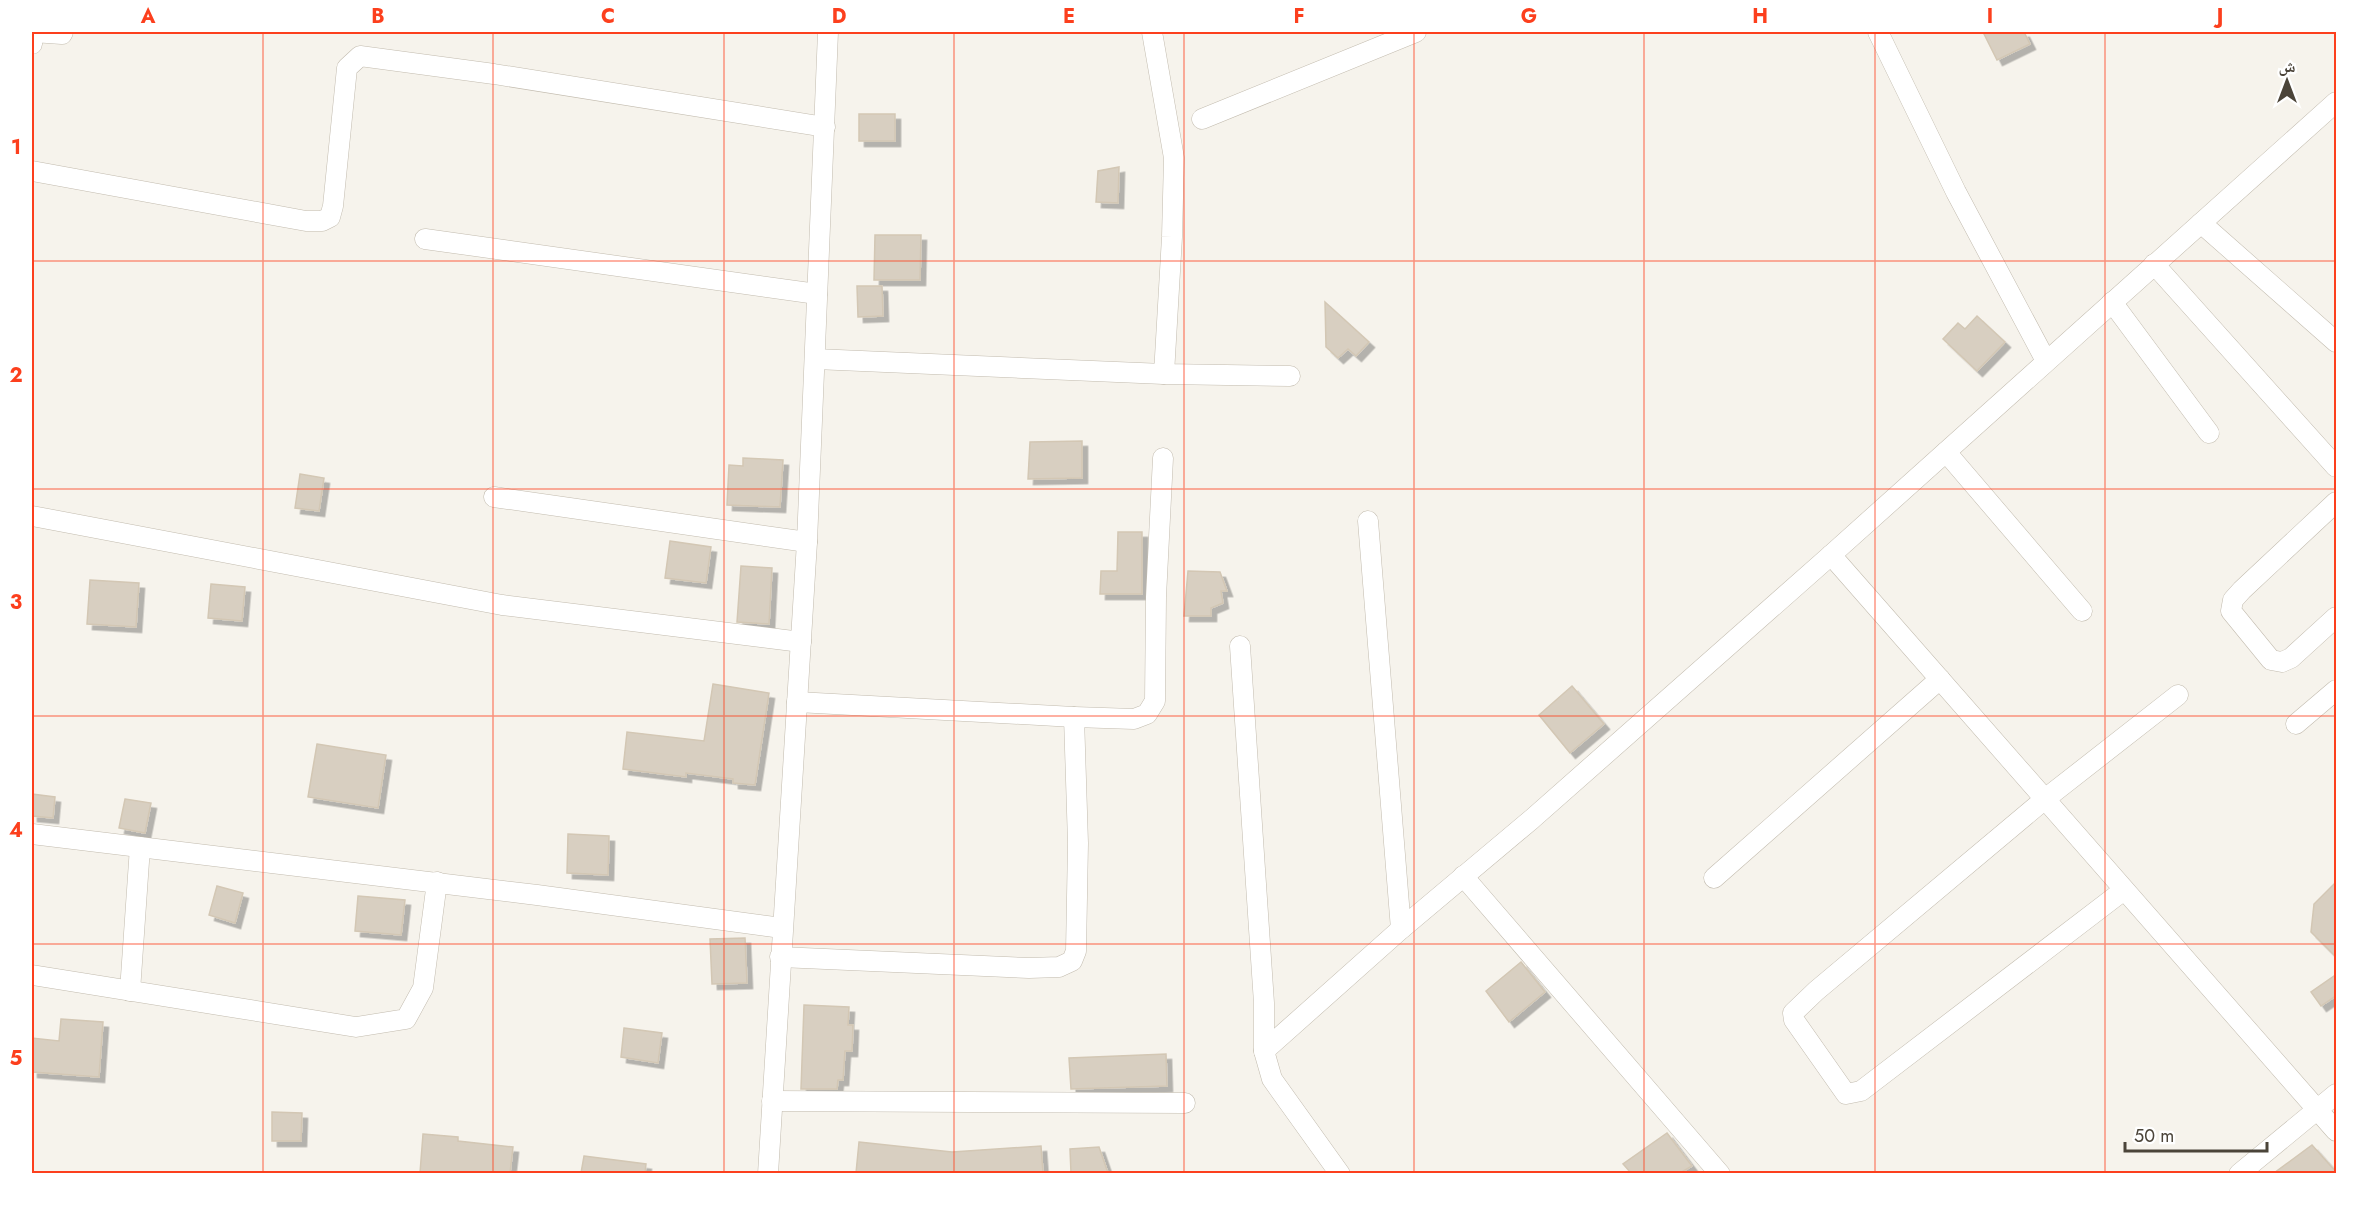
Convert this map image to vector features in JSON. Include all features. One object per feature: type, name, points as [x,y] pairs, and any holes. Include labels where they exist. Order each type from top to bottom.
[{"type":"street","points":[[32,44],[33,32],[62,34],[63,32]]},
{"type":"street","points":[[768,1173],[807,542],[828,32]]},
{"type":"street","points":[[1152,32],[1174,158],[1164,374]]},
{"type":"street","points":[[1202,119],[1416,32]]},
{"type":"street","points":[[1878,32],[1956,192],[2046,361]]},
{"type":"street","points":[[32,171],[306,221],[322,221],[330,217],[333,206],[347,68],[360,56],[494,74],[825,127]]},
{"type":"street","points":[[1264,1051],[1401,929],[1532,819],[1831,555],[2337,102]]},
{"type":"street","points":[[2201,223],[2334,336]]},
{"type":"street","points":[[425,239],[817,294]]},
{"type":"street","points":[[2154,264],[2337,467]]},
{"type":"street","points":[[2112,302],[2209,433]]},
{"type":"street","points":[[815,359],[1164,374],[1290,376]]},
{"type":"street","points":[[1946,452],[2082,610]]},
{"type":"street","points":[[797,702],[1074,717],[1134,719],[1147,714],[1155,701],[1156,597],[1163,458]]},
{"type":"street","points":[[494,497],[807,542]]},
{"type":"street","points":[[2337,502],[2232,600],[2231,610],[2271,660],[2282,662],[2291,658],[2337,617]]},
{"type":"street","points":[[32,516],[502,604],[801,642]]},
{"type":"street","points":[[1368,521],[1401,929]]},
{"type":"street","points":[[1831,555],[2337,1131]]},
{"type":"street","points":[[1240,646],[1264,1003],[1264,1051],[1272,1079],[1340,1173]]},
{"type":"street","points":[[1714,878],[1940,679]]},
{"type":"street","points":[[2296,724],[2337,690]]},
{"type":"street","points":[[2124,890],[1861,1091],[1846,1094],[1794,1020],[1793,1013],[1796,1008],[2045,799],[2178,695]]},
{"type":"street","points":[[780,957],[1029,968],[1059,967],[1072,961],[1076,951],[1078,843],[1074,717]]},
{"type":"street","points":[[32,834],[437,882],[782,928]]},
{"type":"street","points":[[130,991],[140,847]]},
{"type":"street","points":[[1463,876],[1720,1173]]},
{"type":"street","points":[[32,975],[356,1027],[406,1019],[423,988],[437,882]]},
{"type":"street","points":[[2239,1173],[2337,1094]]},
{"type":"street","points":[[772,1101],[1185,1103]]},
{"type":"building","points":[[1983,32],[2024,32],[2030,44],[1997,60]]},
{"type":"building","points":[[859,114],[895,114],[895,141],[859,141]]},
{"type":"building","points":[[1119,167],[1118,203],[1096,202],[1098,171]]},
{"type":"building","points":[[875,235],[921,235],[920,280],[874,280]]},
{"type":"building","points":[[857,286],[882,286],[883,316],[858,317]]},
{"type":"building","points":[[1325,302],[1369,342],[1356,356],[1348,349],[1338,358],[1326,347]]},
{"type":"building","points":[[1977,316],[2005,342],[1977,371],[1943,339],[1958,323],[1965,329]]},
{"type":"building","points":[[1082,441],[1082,478],[1028,479],[1030,442]]},
{"type":"building","points":[[743,458],[783,460],[780,507],[727,505],[729,465],[743,466]]},
{"type":"building","points":[[300,474],[324,478],[319,511],[295,508]]},
{"type":"building","points":[[1118,532],[1142,532],[1142,594],[1100,594],[1101,571],[1117,571]]},
{"type":"building","points":[[670,541],[711,547],[706,583],[665,578]]},
{"type":"building","points":[[741,566],[772,568],[769,624],[737,622]]},
{"type":"building","points":[[1188,571],[1220,572],[1227,591],[1221,591],[1223,603],[1211,608],[1211,616],[1184,616]]},
{"type":"building","points":[[90,580],[139,583],[136,627],[87,624]]},
{"type":"building","points":[[211,584],[245,587],[242,621],[208,618]]},
{"type":"building","points":[[713,684],[769,693],[755,785],[733,783],[733,779],[686,773],[686,777],[623,769],[627,732],[704,741]]},
{"type":"building","points":[[1572,686],[1604,724],[1570,753],[1539,715]]},
{"type":"building","points":[[317,744],[386,755],[378,808],[308,797]]},
{"type":"building","points":[[32,794],[55,797],[53,818],[32,816]]},
{"type":"building","points":[[125,799],[151,803],[145,833],[119,828]]},
{"type":"building","points":[[568,834],[609,836],[608,875],[567,873]]},
{"type":"building","points":[[2337,881],[2337,958],[2311,932],[2314,904]]},
{"type":"building","points":[[217,886],[243,893],[235,923],[209,915]]},
{"type":"building","points":[[358,896],[405,900],[401,935],[355,931]]},
{"type":"building","points":[[745,938],[747,983],[712,984],[710,939]]},
{"type":"building","points":[[1521,962],[1545,992],[1509,1022],[1486,991]]},
{"type":"building","points":[[2337,974],[2337,995],[2321,1006],[2311,992]]},
{"type":"building","points":[[804,1005],[849,1007],[848,1025],[853,1025],[852,1051],[845,1051],[843,1080],[838,1080],[837,1089],[801,1089]]},
{"type":"building","points":[[61,1019],[103,1022],[99,1077],[32,1072],[32,1038],[59,1041]]},
{"type":"building","points":[[624,1028],[662,1033],[658,1063],[621,1057]]},
{"type":"building","points":[[1166,1054],[1167,1086],[1071,1089],[1069,1058]]},
{"type":"building","points":[[272,1112],[302,1113],[301,1141],[272,1141]]},
{"type":"building","points":[[1667,1133],[1692,1166],[1680,1173],[1631,1173],[1623,1164]]},
{"type":"building","points":[[423,1134],[458,1137],[458,1141],[513,1147],[510,1173],[420,1173]]},
{"type":"building","points":[[859,1142],[952,1152],[1041,1146],[1043,1173],[856,1173]]},
{"type":"building","points":[[2312,1145],[2337,1173],[2274,1173]]},
{"type":"building","points":[[1099,1147],[1108,1173],[1071,1173],[1070,1149]]},
{"type":"building","points":[[584,1156],[646,1164],[645,1173],[581,1173]]}]
